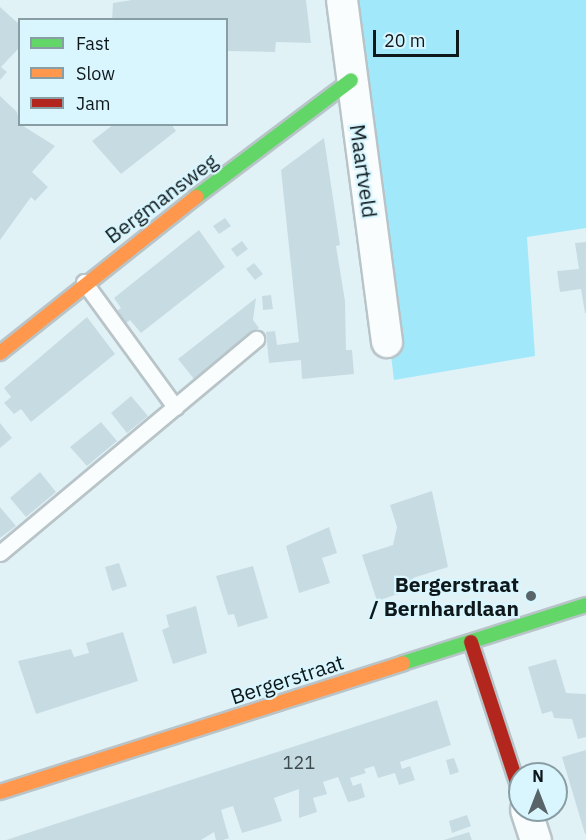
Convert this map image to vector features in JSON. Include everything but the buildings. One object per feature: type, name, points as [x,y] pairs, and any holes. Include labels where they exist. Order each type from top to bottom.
[{"type":"street","name":"Maartveld","points":[[342,0],[387,342]]},
{"type":"street","name":"Bergmansweg","points":[[0,353],[84,282],[351,80]]},
{"type":"street","name":"Bergerstraat","points":[[0,792],[586,605]]},
{"type":"street","points":[[471,642],[510,762]]},
{"type":"street","points":[[530,822],[536,840]]},
{"type":"lane","points":[[84,282],[175,407]]},
{"type":"lane","points":[[0,553],[256,339]]},
{"type":"shaded area","points":[[348,0],[586,0],[586,228],[527,237],[535,356],[394,380]]},
{"type":"traffic: fast","points":[[196,197],[351,80]]},
{"type":"traffic: fast","points":[[403,663],[586,605]]},
{"type":"traffic: slow","points":[[0,353],[196,197]]},
{"type":"traffic: slow","points":[[0,792],[403,663]]},
{"type":"traffic: jam","points":[[471,642],[510,762]]},
{"type":"place","name":"Bergerstraat / Bernhardlaan","points":[[531,596]]}]
